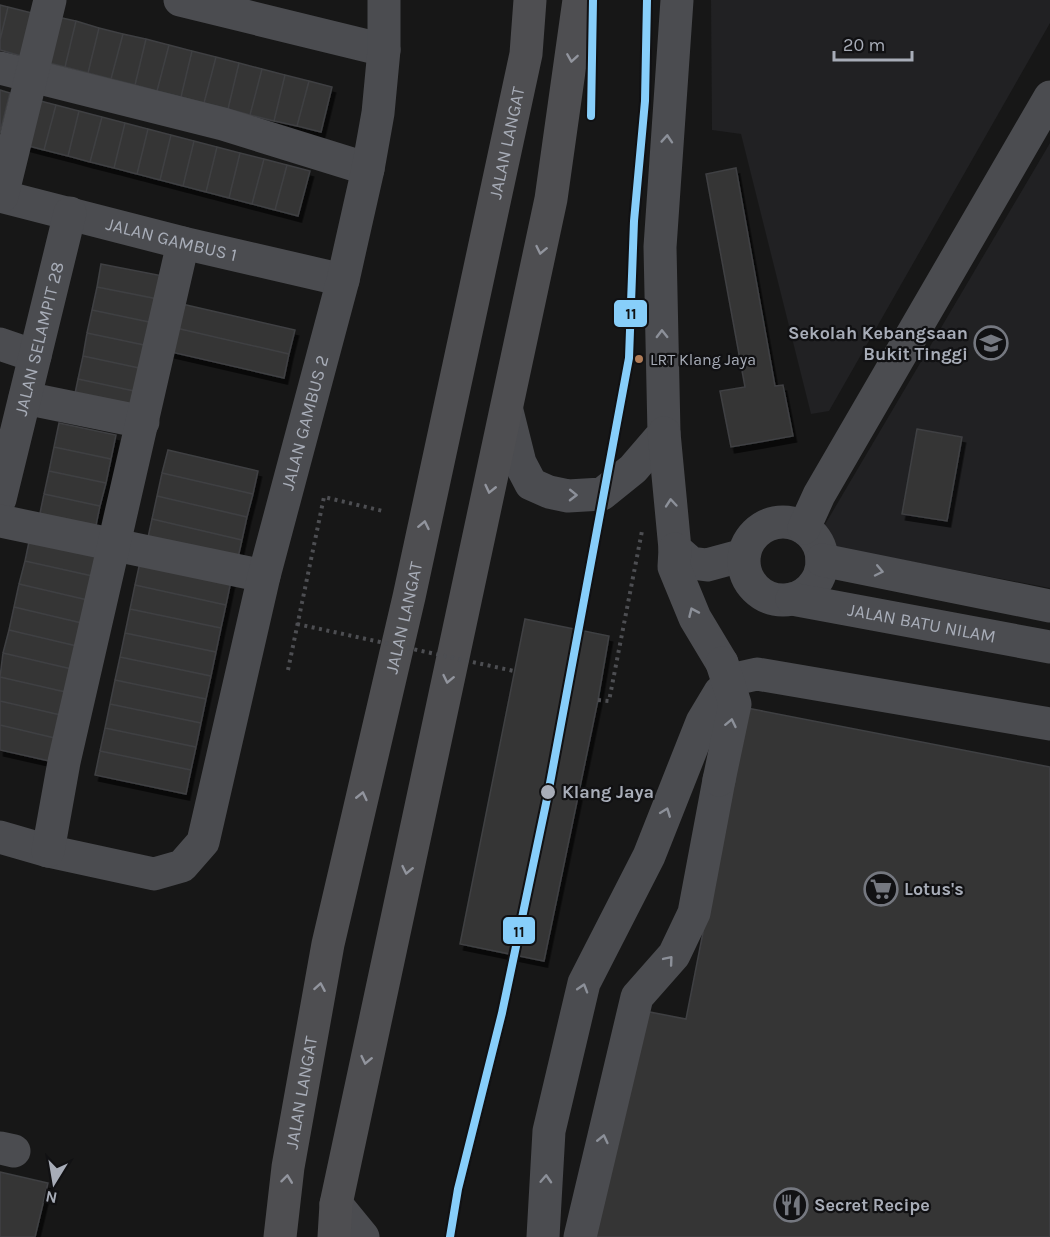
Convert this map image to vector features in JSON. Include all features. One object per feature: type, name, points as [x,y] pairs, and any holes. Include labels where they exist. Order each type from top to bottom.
[{"type":"highway","name":"JALAN LANGAT","points":[[280,1237],[288,1167],[328,944],[409,597],[526,54],[530,0]]},
{"type":"highway","points":[[334,1237],[336,1204],[383,978],[551,199],[579,0]]},
{"type":"street","points":[[1,196],[50,0]]},
{"type":"street","points":[[180,0],[384,50]]},
{"type":"street","name":"JALAN GAMBUS 2","points":[[48,851],[154,874],[182,866],[203,842],[264,576],[343,280],[368,169],[378,113],[384,50],[384,0]]},
{"type":"street","points":[[580,1237],[637,997],[674,955],[694,913],[735,704],[722,663],[695,618],[674,567],[675,549],[664,433],[660,247],[677,0]]},
{"type":"street","points":[[0,68],[223,124],[368,169]]},
{"type":"street","points":[[804,528],[819,495],[1050,97]]},
{"type":"street","name":"JALAN GAMBUS 1","points":[[1,196],[183,243],[343,280]]},
{"type":"street","name":"JALAN SELAMPIT 28","points":[[0,500],[3,465],[25,398],[70,213]]},
{"type":"street","points":[[0,837],[48,851],[64,762],[183,243]]},
{"type":"street","points":[[0,344],[35,356]]},
{"type":"street","points":[[25,398],[143,422]]},
{"type":"street","points":[[507,411],[520,463],[531,484],[549,492],[568,496],[602,494],[633,470],[664,433]]},
{"type":"street","points":[[0,521],[264,576]]},
{"type":"street","points":[[790,522],[804,528],[815,538],[821,552],[822,567],[817,582],[806,593],[792,599],[776,600],[762,595],[751,584],[744,570],[744,555],[749,540],[760,529],[774,523],[790,522]]},
{"type":"street","points":[[675,549],[691,562],[707,565],[744,555]]},
{"type":"street","points":[[822,560],[1050,606]]},
{"type":"street","name":"JALAN BATU NILAM","points":[[792,599],[1050,647]]},
{"type":"street","points":[[543,1237],[549,1131],[584,983],[649,856],[702,722],[720,692],[740,678],[757,674],[1050,724]]},
{"type":"street","points":[[336,1204],[363,1237]]},
{"type":"path","points":[[288,670],[324,497],[383,511]]},
{"type":"path","points":[[598,700],[609,702],[642,530]]},
{"type":"path","points":[[297,624],[514,671]]},
{"type":"shaded area","points":[[711,0],[1050,0],[1050,23],[829,411],[811,414],[741,134],[712,130]]},
{"type":"shaded area","name":"Sekolah Kebangsaan Bukit Tinggi","points":[[1050,143],[1050,588],[814,543]]},
{"type":"building","points":[[0,5],[8,7],[0,40]]},
{"type":"building","points":[[8,7],[32,13],[21,56],[0,50],[0,40]]},
{"type":"building","points":[[53,16],[76,21],[65,67],[41,61]]},
{"type":"building","points":[[76,21],[99,28],[88,73],[65,67]]},
{"type":"building","points":[[99,28],[123,34],[111,79],[88,73]]},
{"type":"building","points":[[123,34],[146,39],[135,85],[111,79]]},
{"type":"building","points":[[146,39],[169,45],[157,91],[135,85]]},
{"type":"building","points":[[169,45],[192,51],[181,97],[157,91]]},
{"type":"building","points":[[192,51],[216,57],[204,103],[181,97]]},
{"type":"building","points":[[216,57],[239,63],[228,109],[204,103]]},
{"type":"building","points":[[239,63],[262,69],[250,115],[228,109]]},
{"type":"building","points":[[262,69],[285,75],[274,121],[250,115]]},
{"type":"building","points":[[285,75],[309,81],[297,126],[274,121]]},
{"type":"building","points":[[309,81],[332,87],[321,132],[297,126]]},
{"type":"building","points":[[0,90],[10,93],[0,133]]},
{"type":"building","points":[[33,99],[56,105],[44,150],[21,144]]},
{"type":"building","points":[[56,105],[79,111],[68,156],[44,150]]},
{"type":"building","points":[[79,111],[102,117],[90,162],[68,156]]},
{"type":"building","points":[[102,117],[125,123],[114,168],[90,162]]},
{"type":"building","points":[[125,123],[148,129],[137,174],[114,168]]},
{"type":"building","points":[[148,129],[171,135],[160,180],[137,174]]},
{"type":"building","points":[[171,135],[194,141],[183,186],[160,180]]},
{"type":"building","points":[[194,141],[217,147],[206,192],[183,186]]},
{"type":"building","points":[[217,147],[240,153],[229,198],[206,192]]},
{"type":"building","points":[[240,153],[264,159],[252,204],[229,198]]},
{"type":"building","points":[[264,159],[287,165],[275,210],[252,204]]},
{"type":"building","points":[[287,165],[310,171],[298,216],[275,210]]},
{"type":"building","points":[[736,168],[775,386],[783,385],[793,436],[731,447],[720,391],[745,387],[706,174]]},
{"type":"building","points":[[101,264],[163,276],[158,299],[97,287]]},
{"type":"building","points":[[97,287],[158,299],[154,323],[92,310]]},
{"type":"building","points":[[182,304],[295,330],[289,354],[176,328]]},
{"type":"building","points":[[92,310],[154,323],[149,346],[87,333]]},
{"type":"building","points":[[176,328],[289,354],[284,378],[171,352]]},
{"type":"building","points":[[87,333],[149,346],[144,369],[83,356]]},
{"type":"building","points":[[83,356],[144,369],[139,392],[78,379]]},
{"type":"building","points":[[78,379],[139,392],[135,415],[73,403]]},
{"type":"building","points":[[59,423],[116,435],[111,459],[54,447]]},
{"type":"building","points":[[917,429],[962,437],[947,521],[902,514]]},
{"type":"building","points":[[54,447],[111,459],[106,483],[49,471]]},
{"type":"building","points":[[168,450],[258,471],[253,494],[162,473]]},
{"type":"building","points":[[49,471],[106,483],[100,506],[44,494]]},
{"type":"building","points":[[162,473],[253,494],[247,517],[157,496]]},
{"type":"building","points":[[44,494],[100,506],[95,530],[39,518]]},
{"type":"building","points":[[157,496],[247,517],[242,540],[152,519]]},
{"type":"building","points":[[152,519],[242,540],[237,562],[147,542]]},
{"type":"building","points":[[30,537],[103,554],[97,577],[25,561]]},
{"type":"building","points":[[25,561],[97,577],[92,601],[19,584]]},
{"type":"building","points":[[140,562],[231,581],[226,605],[135,585]]},
{"type":"building","points":[[19,584],[92,601],[86,624],[14,607]]},
{"type":"building","points":[[135,585],[226,605],[221,628],[130,609]]},
{"type":"building","points":[[14,607],[86,624],[81,647],[9,630]]},
{"type":"building","points":[[130,609],[221,628],[216,652],[125,633]]},
{"type":"building","name":"Klang Jaya","points":[[525,619],[609,636],[544,961],[460,944]]},
{"type":"building","points":[[9,630],[81,647],[76,670],[3,653]]},
{"type":"building","points":[[125,633],[216,652],[211,676],[120,657]]},
{"type":"building","points":[[3,653],[76,670],[70,693],[0,677]]},
{"type":"building","points":[[120,657],[211,676],[206,699],[115,680]]},
{"type":"building","points":[[0,677],[70,693],[65,716],[0,701]]},
{"type":"building","points":[[115,680],[206,699],[201,723],[110,704]]},
{"type":"building","points":[[0,701],[65,716],[59,739],[0,725]]},
{"type":"building","points":[[110,704],[201,723],[196,747],[105,728]]},
{"type":"building","name":"Lotus's","points":[[747,708],[1050,767],[1050,1237],[595,1237],[639,1010],[686,1019]]},
{"type":"building","points":[[0,725],[59,739],[54,762],[0,750]]},
{"type":"building","points":[[105,728],[196,747],[191,770],[100,751]]},
{"type":"building","points":[[100,751],[191,770],[186,794],[95,775]]},
{"type":"building","points":[[0,1172],[48,1183],[35,1237],[0,1237]]},
{"type":"transit line","name":"11","points":[[591,116],[593,0]]},
{"type":"transit line","name":"11","points":[[450,1237],[458,1189],[502,1013],[548,794],[629,358],[634,221],[645,101],[647,0]]},
{"type":"place","name":"Sekolah Kebangsaan Bukit Tinggi","points":[[991,343]]},
{"type":"place","name":"LRT Klang Jaya","points":[[639,359]]},
{"type":"place","name":"Klang Jaya","points":[[548,792]]},
{"type":"place","name":"Lotus's","points":[[881,889]]},
{"type":"place","name":"Secret Recipe","points":[[791,1205]]}]
